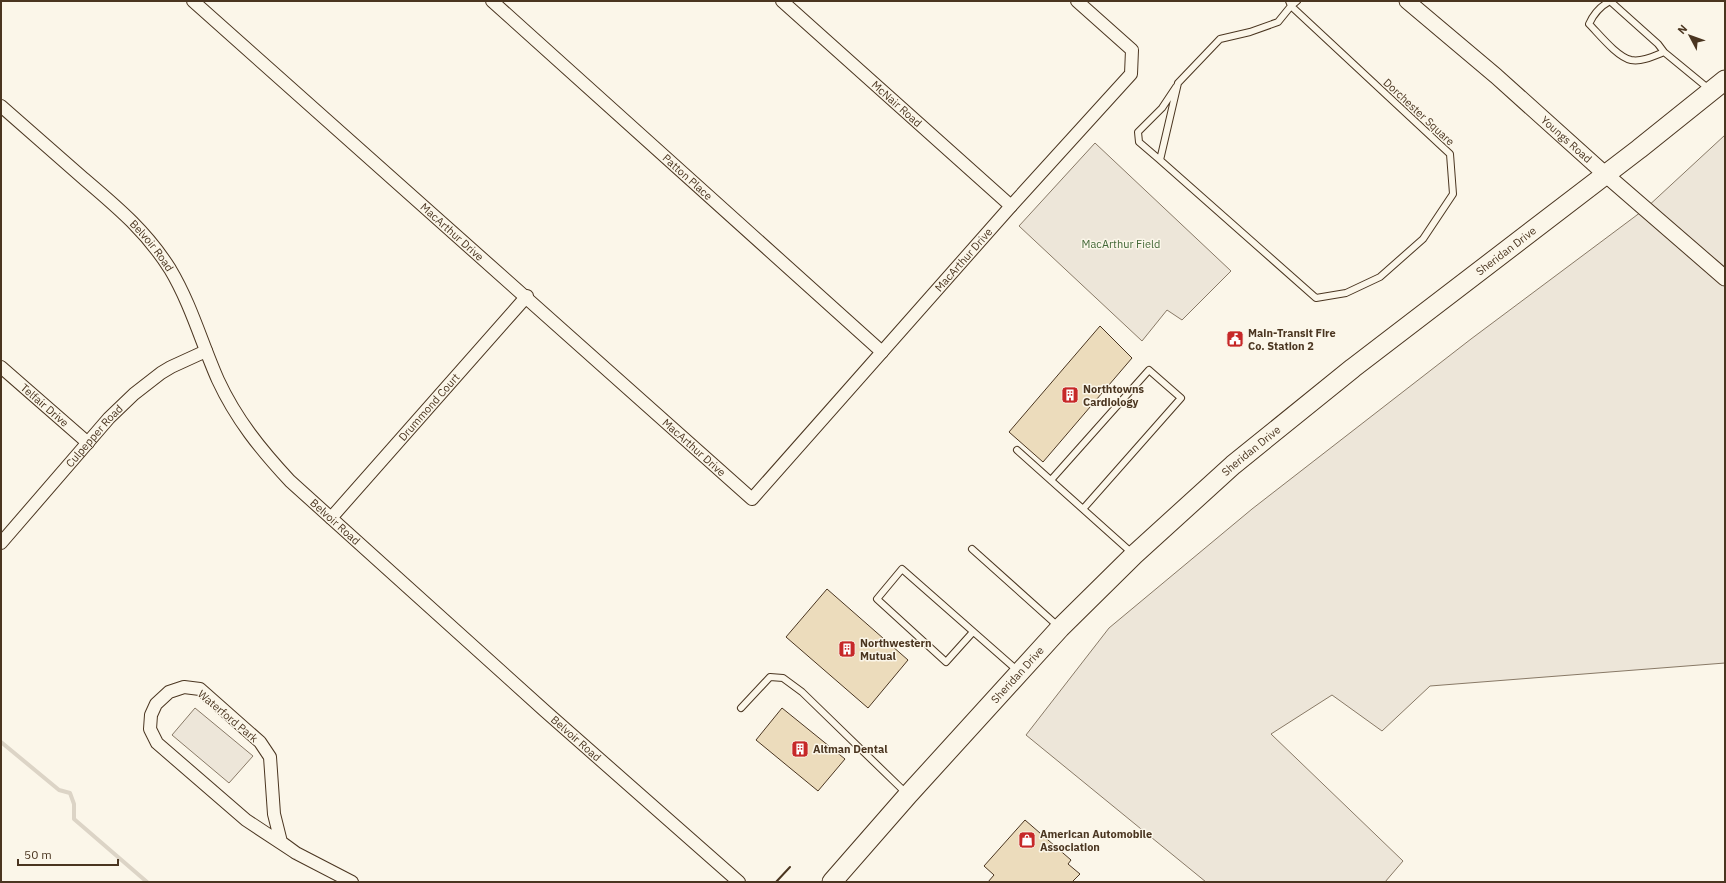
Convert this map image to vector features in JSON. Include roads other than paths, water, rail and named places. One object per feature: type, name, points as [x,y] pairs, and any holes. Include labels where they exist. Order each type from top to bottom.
[{"type":"main road","name":"Sheridan Drive","points":[[832,882],[908,795],[1060,628],[1134,555],[1233,464],[1280,425],[1718,86]]},
{"type":"street","name":"MacArthur Drive","points":[[194,1],[752,498],[1011,206],[1131,74],[1132,50],[1078,1]]},
{"type":"street","name":"Patton Place","points":[[492,1],[882,352]]},
{"type":"street","name":"McNair Road","points":[[782,1],[1011,206]]},
{"type":"street","name":"Youngs Road","points":[[1407,1],[1496,76],[1605,174],[1725,278]]},
{"type":"street","name":"Belvoir Road","points":[[1,106],[131,219],[152,244],[170,270],[184,296],[206,351],[229,401],[246,430],[290,481],[545,711],[739,882]]},
{"type":"street","name":"Drummond Court","points":[[331,518],[526,296]]},
{"type":"street","name":"Culpepper Road","points":[[1,543],[109,418],[134,394],[171,367],[206,351]]},
{"type":"street","name":"Telfair Drive","points":[[1,367],[88,443]]},
{"type":"street","name":"Waterford Park","points":[[296,853],[281,842],[274,814],[270,757],[260,742],[200,689],[184,687],[169,692],[156,704],[151,715],[150,729],[157,743],[246,820],[296,853],[352,882]]},
{"type":"lane","name":"Dorchester Square","points":[[1290,3],[1450,154],[1453,194],[1423,239],[1380,277],[1346,293],[1316,298],[1139,142],[1138,132],[1162,108],[1178,83],[1220,39],[1250,32],[1278,22],[1290,3],[1297,1]]},
{"type":"lane","points":[[1664,52],[1643,60],[1631,60],[1616,51],[1589,24],[1592,18],[1605,4],[1610,1],[1658,44],[1664,52],[1718,86]]},
{"type":"lane","points":[[1160,160],[1178,83]]},
{"type":"lane","points":[[1051,480],[1149,370],[1181,398],[1083,509]]},
{"type":"lane","points":[[1017,450],[1134,555]]},
{"type":"lane","points":[[972,550],[1060,628]]},
{"type":"lane","points":[[973,632],[946,662],[877,599],[902,569],[1019,672]]},
{"type":"lane","points":[[741,708],[770,677],[783,678],[802,692],[908,795]]},
{"type":"waterway","points":[[1,742],[59,790],[70,793],[74,804],[74,819],[147,882]]},
{"type":"place","name":"Main-Transit Fire Co. Station 2","points":[[1235,339]]},
{"type":"place","name":"Northtowns Cardiology","points":[[1070,395]]},
{"type":"place","name":"Northwestern Mutual","points":[[847,649]]},
{"type":"place","name":"Altman Dental","points":[[800,749]]},
{"type":"place","name":"American Automobile Association","points":[[1027,840]]},
{"type":"park label","name":"MacArthur Field","points":[[1121,244]]}]
